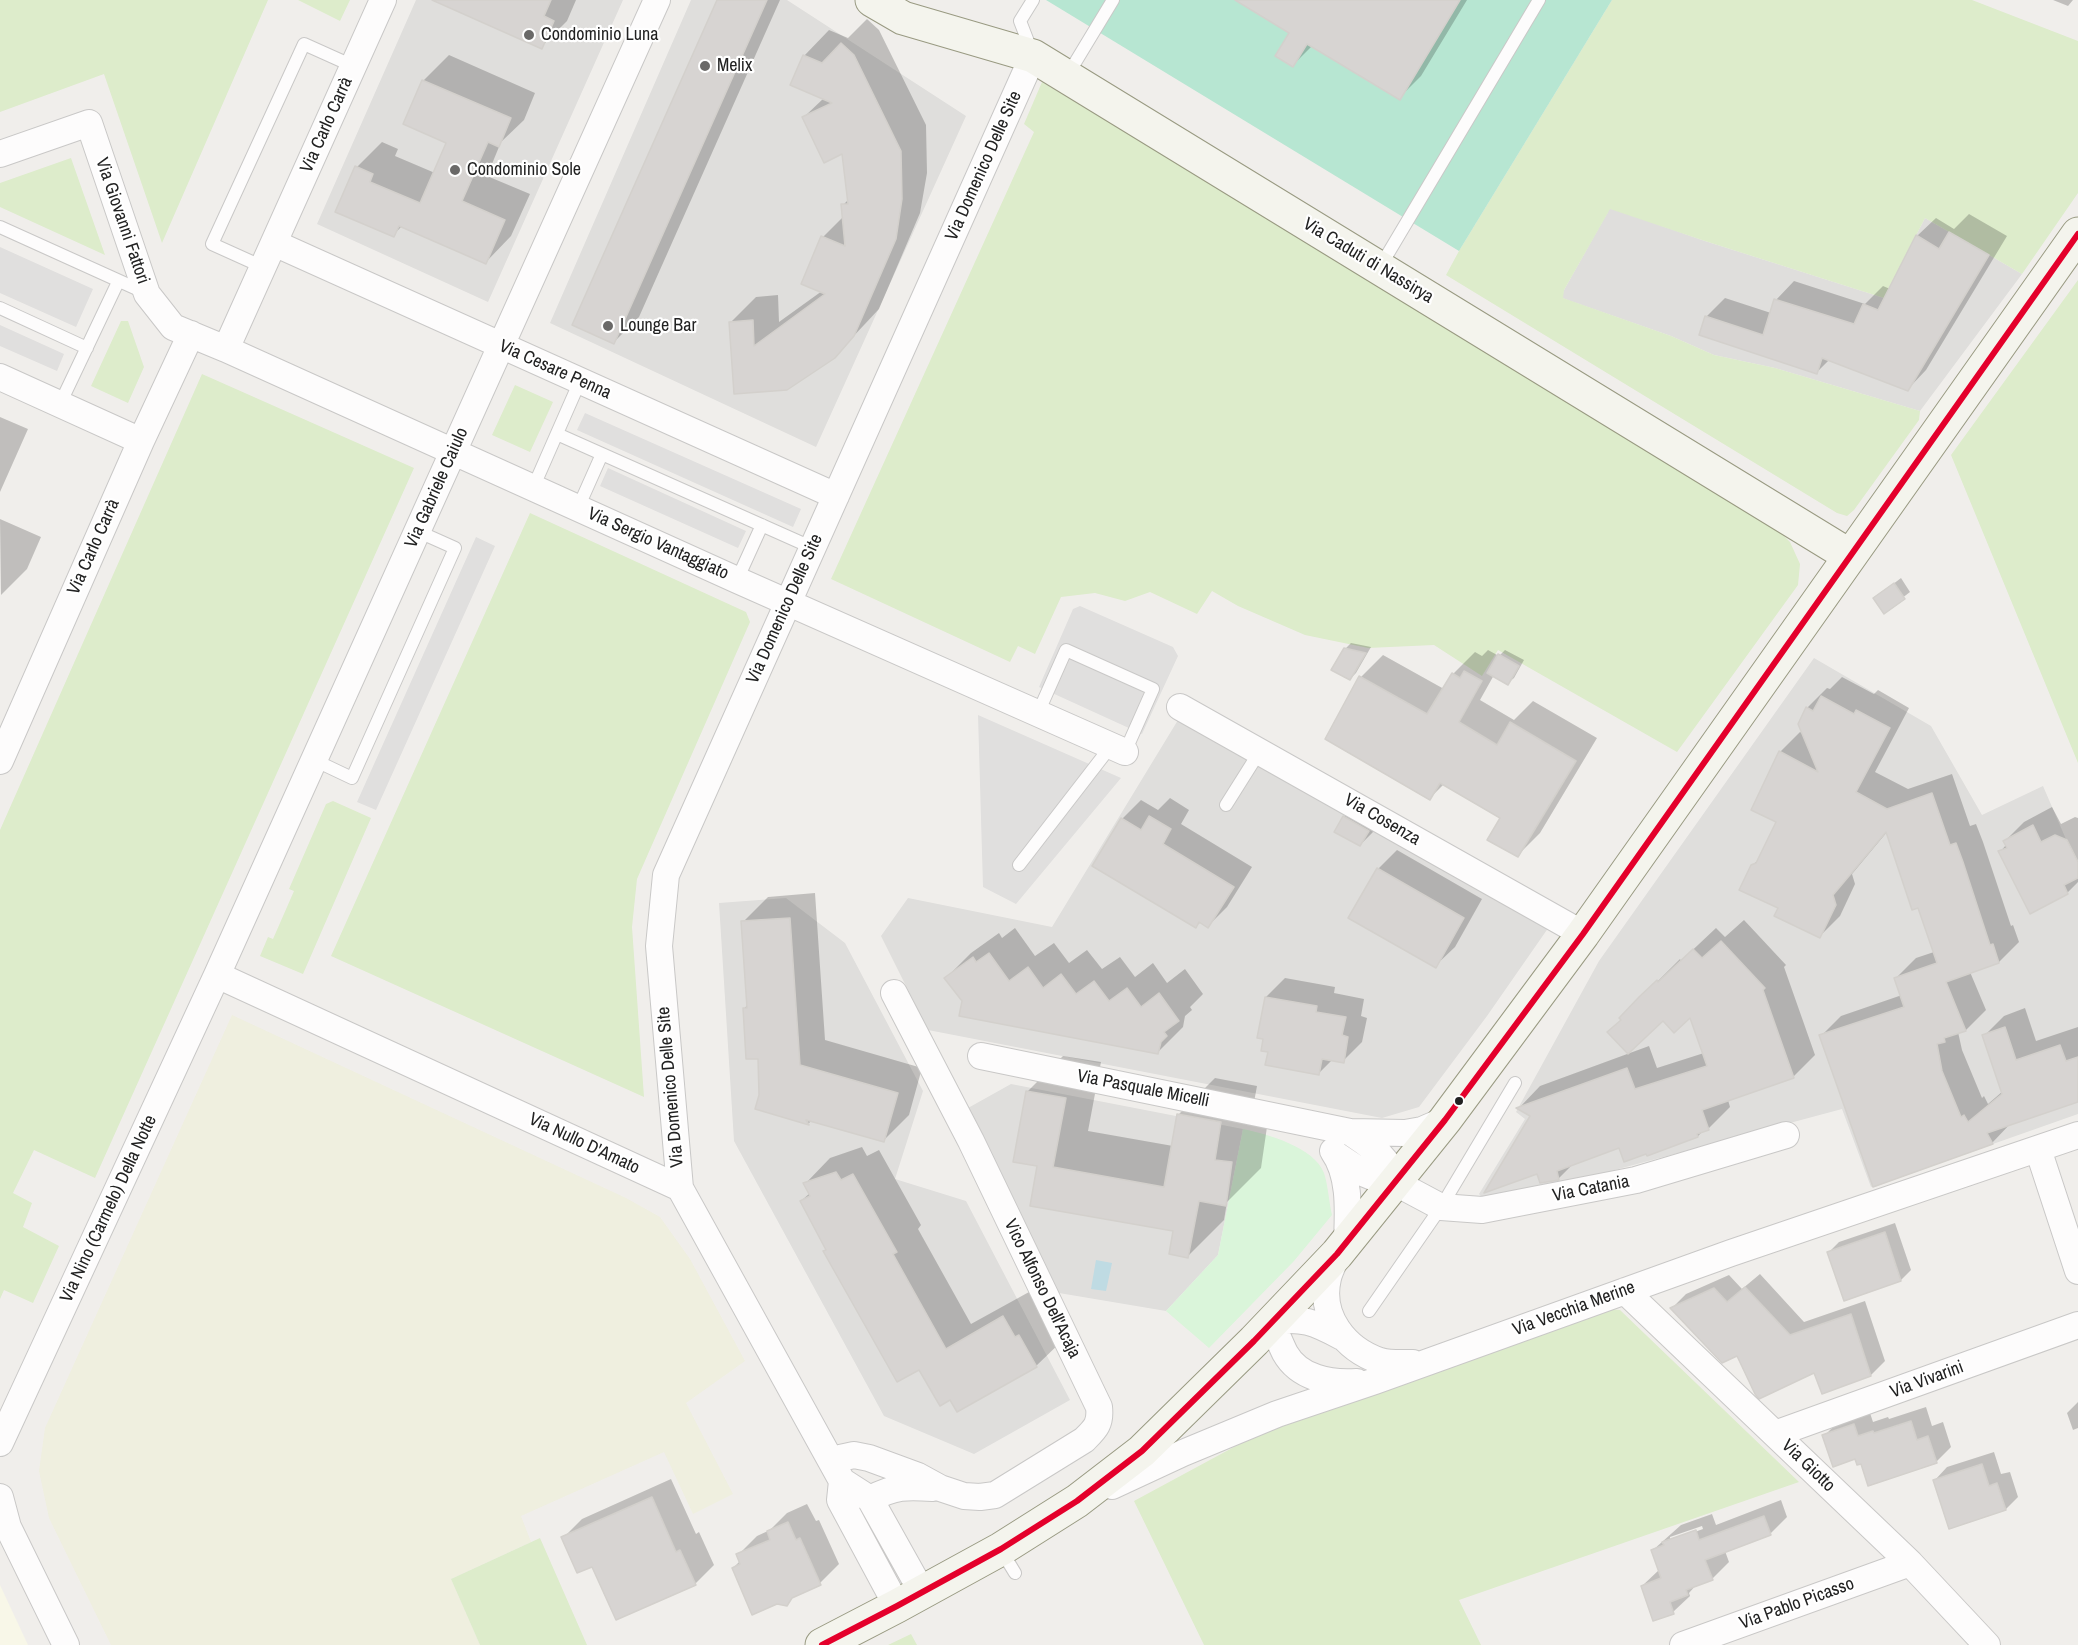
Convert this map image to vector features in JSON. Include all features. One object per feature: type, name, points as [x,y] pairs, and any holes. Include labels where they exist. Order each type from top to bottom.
[{"type":"main road","name":"Via Caduti di Nassirya","points":[[872,0],[903,18],[1033,56],[1850,556]]},
{"type":"main road","points":[[822,1645],[909,1599],[1008,1561],[1077,1502],[1142,1451],[1342,1248],[1445,1120],[1583,934],[2078,234]]},
{"type":"street","name":"Via Carlo Carrà","points":[[226,349],[383,0]]},
{"type":"street","name":"Via Gabriele Caiulo","points":[[217,975],[657,0]]},
{"type":"street","name":"Via Domenico Delle Site","points":[[680,1188],[659,946],[666,875],[1033,56]]},
{"type":"street","name":"Via Giovanni Fattori","points":[[0,154],[88,123],[147,294],[173,327],[191,334]]},
{"type":"street","name":"Via Cesare Penna","points":[[274,243],[836,496]]},
{"type":"street","name":"Via Carlo Carrà","points":[[0,761],[141,441],[191,334]]},
{"type":"street","name":"Via Sergio Vantaggiato","points":[[191,334],[1118,749]]},
{"type":"street","points":[[0,377],[141,441]]},
{"type":"street","name":"Via Cosenza","points":[[1180,707],[1583,934]]},
{"type":"street","name":"Via Nullo D'Amato","points":[[217,975],[680,1188]]},
{"type":"street","name":"Via Nino (Carmelo) Della Notte","points":[[0,1443],[217,975]]},
{"type":"street","name":"Vico Alfonso Dell'Acaja","points":[[837,1470],[854,1455],[869,1458],[918,1476],[940,1488],[964,1496],[995,1495],[1084,1440],[1095,1430],[1101,1419],[1099,1407],[991,1184],[894,993]]},
{"type":"street","name":"Via Pasquale Micelli","points":[[981,1056],[1350,1132],[1406,1133],[1422,1130],[1445,1120]]},
{"type":"street","points":[[1305,1123],[1323,1139],[1335,1154],[1343,1173],[1347,1192],[1342,1248],[1328,1278],[1327,1294],[1330,1314],[1342,1337]]},
{"type":"street","name":"Via Pasquale Micelli","points":[[1350,1132],[1380,1154],[1392,1168],[1396,1183]]},
{"type":"street","name":"Via Catania","points":[[1396,1183],[1441,1207],[1482,1210],[1636,1180],[1786,1135]]},
{"type":"street","name":"Via Vecchia Merine","points":[[1077,1502],[1183,1453],[1277,1414],[1731,1253],[2078,1135]]},
{"type":"street","points":[[2038,1149],[2078,1271]]},
{"type":"street","points":[[1335,1154],[1365,1174],[1396,1183]]},
{"type":"street","points":[[680,1188],[837,1470],[870,1499],[909,1599]]},
{"type":"street","name":"Via Giotto","points":[[1625,1291],[1910,1563],[1987,1645]]},
{"type":"street","points":[[1375,1381],[1344,1383],[1319,1379],[1299,1370],[1286,1354],[1271,1322],[1290,1318],[1304,1321],[1323,1327],[1342,1337],[1359,1352],[1382,1361],[1425,1363]]},
{"type":"street","name":"Via Vivarini","points":[[1775,1434],[2078,1325]]},
{"type":"street","points":[[837,1470],[840,1500],[909,1599]]},
{"type":"street","name":"Vico Alfonso Dell'Acaja","points":[[870,1499],[887,1490],[904,1486],[940,1488]]},
{"type":"street","points":[[0,1497],[4,1528],[66,1645]]},
{"type":"street","name":"Via Pablo Picasso","points":[[1683,1645],[1910,1563]]},
{"type":"lane","points":[[1033,0],[1020,21],[1033,56]]},
{"type":"lane","points":[[1066,77],[1113,0]]},
{"type":"lane","points":[[1380,268],[1539,0]]},
{"type":"lane","points":[[263,267],[212,244],[304,44],[353,66]]},
{"type":"lane","points":[[0,227],[147,294]]},
{"type":"lane","points":[[60,404],[118,282]]},
{"type":"lane","points":[[0,308],[87,348]]},
{"type":"lane","points":[[533,488],[580,381]]},
{"type":"lane","points":[[557,434],[813,548]]},
{"type":"lane","points":[[578,508],[602,454]]},
{"type":"lane","points":[[737,580],[762,525]]},
{"type":"lane","points":[[314,760],[352,778],[455,548],[417,531]]},
{"type":"lane","points":[[1019,865],[1118,749],[1154,689],[1066,650],[1038,713]]},
{"type":"lane","points":[[1226,805],[1260,751]]},
{"type":"lane","points":[[1369,1311],[1441,1207],[1515,1083]]},
{"type":"shaded area","points":[[416,0],[623,0],[488,302],[317,224]]},
{"type":"shaded area","points":[[691,0],[787,0],[966,116],[816,447],[550,323]]},
{"type":"shaded area","points":[[1610,208],[1884,298],[1925,218],[2022,274],[1920,411],[1775,368],[1714,355],[1671,336],[1562,298],[1564,290]]},
{"type":"shaded area","points":[[0,247],[93,289],[76,327],[0,293]]},
{"type":"shaded area","points":[[0,325],[64,354],[57,371],[0,346]]},
{"type":"shaded area","points":[[585,413],[801,509],[793,527],[577,430]]},
{"type":"shaded area","points":[[608,468],[746,531],[738,548],[600,486]]},
{"type":"shaded area","points":[[476,537],[495,546],[376,810],[357,802]]},
{"type":"shaded area","points":[[1080,606],[1173,647],[1178,656],[1142,734],[1039,687],[1073,609]]},
{"type":"shaded area","points":[[1814,658],[1931,726],[1982,815],[2043,786],[2078,867],[2078,1114],[1871,1187],[1842,1109],[1488,1204],[1479,1194],[1525,1119],[1516,1112],[1599,961]]},
{"type":"shaded area","points":[[978,715],[1121,778],[1016,904],[983,887]]},
{"type":"shaded area","points":[[1178,720],[1551,924],[1487,1016],[1419,1107],[1382,1118],[928,1030],[881,936],[908,898],[1052,927]]},
{"type":"shaded area","points":[[786,898],[845,943],[923,1091],[895,1179],[966,1201],[1070,1400],[974,1454],[884,1416],[734,1141],[719,903]]},
{"type":"shaded area","points":[[1011,1084],[1243,1129],[1218,1255],[1166,1311],[1059,1293],[968,1108]]},
{"type":"shaded area","points":[[0,1585],[28,1645],[0,1645]]},
{"type":"green space","points":[[0,0],[268,0],[162,243],[104,74],[0,112]]},
{"type":"green space","points":[[298,0],[350,0],[340,21]]},
{"type":"green space","points":[[1046,0],[1612,0],[1459,251]]},
{"type":"green space","points":[[1612,0],[1972,0],[2078,41],[2078,193],[2022,274],[1925,218],[1884,298],[1610,209],[1564,290],[1563,298],[1671,336],[1714,355],[1775,368],[1920,411],[1919,420],[1854,510],[1847,516],[1837,513],[1446,275]]},
{"type":"green space","points":[[1042,82],[1768,520],[1790,542],[1800,564],[1798,585],[1677,752],[1498,650],[1482,676],[1434,645],[1368,648],[1305,635],[1238,606],[1212,591],[1197,614],[1150,592],[1125,601],[1095,593],[1061,597],[1035,654],[1018,646],[1010,662],[831,579],[1034,132],[1024,124]]},
{"type":"green space","points":[[71,158],[105,255],[0,207],[0,183]]},
{"type":"green space","points":[[2078,280],[2078,763],[1951,455]]},
{"type":"green space","points":[[121,321],[128,321],[144,367],[128,403],[91,386]]},
{"type":"green space","points":[[202,374],[414,468],[95,1178],[34,1150],[13,1193],[32,1203],[23,1227],[59,1246],[33,1303],[4,1290],[0,1299],[0,830]]},
{"type":"green space","points":[[515,385],[553,402],[530,452],[492,435]]},
{"type":"green space","points":[[530,513],[746,612],[750,622],[637,879],[632,927],[644,1097],[331,956]]},
{"type":"green space","points":[[333,801],[371,818],[303,974],[260,956],[268,937],[273,939],[294,891],[289,889],[326,804]]},
{"type":"green space","points":[[232,1015],[626,1198],[660,1217],[690,1259],[745,1361],[686,1403],[733,1494],[693,1514],[664,1452],[521,1516],[531,1542],[451,1579],[480,1645],[111,1645],[49,1518],[39,1471],[45,1428]]},
{"type":"green space","points":[[1243,1129],[1289,1143],[1319,1164],[1327,1183],[1332,1215],[1294,1261],[1209,1348],[1166,1311],[1218,1255]]},
{"type":"green space","points":[[1607,1309],[1620,1310],[1799,1482],[1459,1600],[1481,1645],[1204,1645],[1134,1501],[1271,1427]]},
{"type":"green space","points":[[540,1538],[587,1645],[480,1645],[451,1579]]},
{"type":"green space","points":[[911,1634],[917,1645],[888,1645]]},
{"type":"water","points":[[1096,1260],[1112,1263],[1106,1291],[1091,1289]]},
{"type":"building","name":"Condominio Luna","points":[[432,0],[551,0],[544,16],[554,21],[542,49]]},
{"type":"building","points":[[717,0],[767,0],[614,344],[572,325]]},
{"type":"building","points":[[1235,0],[1460,0],[1400,100],[1307,44],[1293,67],[1275,56],[1289,33]]},
{"type":"building","points":[[841,43],[854,55],[901,151],[902,199],[896,239],[854,336],[835,358],[787,390],[734,394],[729,322],[753,320],[754,346],[825,294],[801,284],[821,236],[845,246],[841,204],[848,204],[842,154],[824,163],[802,117],[832,103],[790,85],[803,55],[822,63]]},
{"type":"building","name":"Condominio Sole","points":[[422,80],[511,118],[499,147],[488,142],[462,201],[505,220],[486,264],[399,226],[394,237],[335,212],[355,166],[373,174],[370,182],[420,203],[446,143],[403,124]]},
{"type":"building","points":[[1949,232],[1989,255],[1908,391],[1822,358],[1817,374],[1699,335],[1705,316],[1763,335],[1774,299],[1854,324],[1863,304],[1878,310],[1916,235],[1939,249]]},
{"type":"building","points":[[1894,583],[1905,599],[1884,614],[1873,598]]},
{"type":"building","points":[[1344,648],[1366,653],[1350,680],[1331,670]]},
{"type":"building","points":[[1498,654],[1519,666],[1508,685],[1487,673]]},
{"type":"building","points":[[1464,671],[1482,681],[1459,722],[1497,745],[1510,722],[1576,761],[1518,857],[1487,840],[1500,818],[1440,783],[1430,800],[1325,739],[1359,676],[1427,714],[1452,673],[1460,678]]},
{"type":"building","points":[[1821,696],[1854,714],[1856,710],[1890,728],[1856,792],[1887,809],[1932,793],[1950,845],[1956,843],[1990,945],[1993,944],[1999,963],[1946,982],[1966,1031],[1944,1038],[1945,1042],[1937,1044],[1942,1071],[1961,1117],[1964,1115],[1968,1122],[2002,1094],[1982,1035],[2005,1027],[2016,1060],[2060,1045],[2066,1061],[2078,1057],[2078,1102],[1987,1133],[1993,1144],[1873,1187],[1819,1035],[1904,1007],[1894,978],[1937,963],[1918,908],[1912,910],[1886,832],[1833,895],[1836,905],[1820,938],[1774,916],[1778,908],[1739,890],[1751,865],[1756,863],[1776,822],[1751,810],[1779,751],[1818,772],[1798,724],[1806,707],[1813,711]]},
{"type":"building","points":[[1149,816],[1171,829],[1163,844],[1234,887],[1208,928],[1199,922],[1196,928],[1092,866],[1121,818],[1141,830]]},
{"type":"building","points":[[1343,816],[1369,831],[1360,846],[1334,832]]},
{"type":"building","points":[[2033,825],[2041,842],[2055,835],[2067,840],[2078,862],[2078,878],[2064,885],[2068,894],[2030,914],[1998,851],[2007,848],[2003,841]]},
{"type":"building","points":[[1377,868],[1464,918],[1436,968],[1348,918]]},
{"type":"building","points":[[790,918],[800,1065],[898,1093],[884,1142],[806,1120],[809,1125],[755,1109],[759,1095],[758,1059],[746,1059],[743,1008],[747,1008],[741,921]]},
{"type":"building","points":[[1721,941],[1765,988],[1763,990],[1794,1078],[1702,1110],[1709,1130],[1697,1134],[1698,1137],[1647,1156],[1646,1154],[1624,1162],[1619,1148],[1557,1171],[1559,1180],[1540,1183],[1537,1174],[1484,1193],[1530,1116],[1516,1108],[1627,1068],[1635,1089],[1707,1066],[1690,1018],[1674,1033],[1663,1021],[1628,1054],[1607,1032],[1621,1020],[1619,1018],[1639,997],[1693,949],[1702,958]]},
{"type":"building","points":[[989,953],[1009,981],[1028,967],[1043,988],[1061,974],[1076,994],[1094,981],[1109,1001],[1127,988],[1141,1007],[1159,993],[1179,1021],[1164,1032],[1167,1036],[1161,1042],[1158,1054],[959,1016],[962,1001],[944,978],[973,957],[976,962]]},
{"type":"building","points":[[1265,997],[1317,1006],[1316,1012],[1346,1017],[1342,1035],[1348,1037],[1344,1063],[1322,1059],[1319,1075],[1265,1065],[1268,1052],[1261,1051],[1263,1039],[1257,1038]]},
{"type":"building","points":[[1026,1091],[1066,1098],[1053,1167],[1164,1187],[1177,1114],[1221,1122],[1215,1160],[1232,1162],[1226,1206],[1199,1201],[1188,1258],[1169,1254],[1173,1231],[1030,1206],[1037,1166],[1013,1162]]},
{"type":"building","points":[[836,1172],[841,1180],[853,1174],[897,1252],[893,1254],[946,1349],[1003,1316],[1015,1337],[1019,1335],[1037,1367],[957,1412],[950,1400],[940,1406],[919,1370],[897,1382],[823,1251],[826,1250],[800,1201],[810,1196],[803,1183]]},
{"type":"building","points":[[1885,1232],[1901,1281],[1844,1301],[1827,1252]]},
{"type":"building","points":[[1745,1287],[1790,1335],[1851,1314],[1871,1376],[1822,1394],[1814,1373],[1759,1399],[1737,1356],[1722,1363],[1670,1308],[1714,1288],[1727,1302]]},
{"type":"building","points":[[1911,1421],[1917,1440],[1928,1436],[1937,1463],[1868,1486],[1861,1464],[1857,1465],[1855,1459],[1833,1467],[1822,1435],[1854,1424],[1858,1436]]},
{"type":"building","points":[[1982,1464],[1989,1486],[1997,1483],[2006,1510],[1949,1529],[1933,1480]]},
{"type":"building","points":[[652,1497],[676,1552],[680,1550],[696,1585],[616,1620],[592,1567],[577,1573],[561,1537]]},
{"type":"building","points":[[1764,1516],[1771,1535],[1705,1560],[1713,1580],[1686,1590],[1688,1595],[1670,1602],[1674,1614],[1653,1621],[1641,1586],[1661,1578],[1651,1550],[1664,1545],[1662,1542],[1696,1530],[1699,1540]]},
{"type":"building","points":[[788,1522],[796,1540],[800,1538],[821,1585],[792,1598],[787,1606],[777,1604],[752,1615],[732,1568],[740,1564],[736,1554],[770,1540],[767,1531]]},
{"type":"transit line","points":[[822,1645],[1001,1549],[1077,1501],[1142,1451],[1254,1341],[1337,1254],[1445,1120],[1583,934],[2078,234]]},
{"type":"place","name":"Condominio Luna","points":[[529,35]]},
{"type":"place","name":"Melix","points":[[705,66]]},
{"type":"place","name":"Condominio Sole","points":[[455,170]]},
{"type":"place","name":"Lounge Bar","points":[[608,326]]}]
